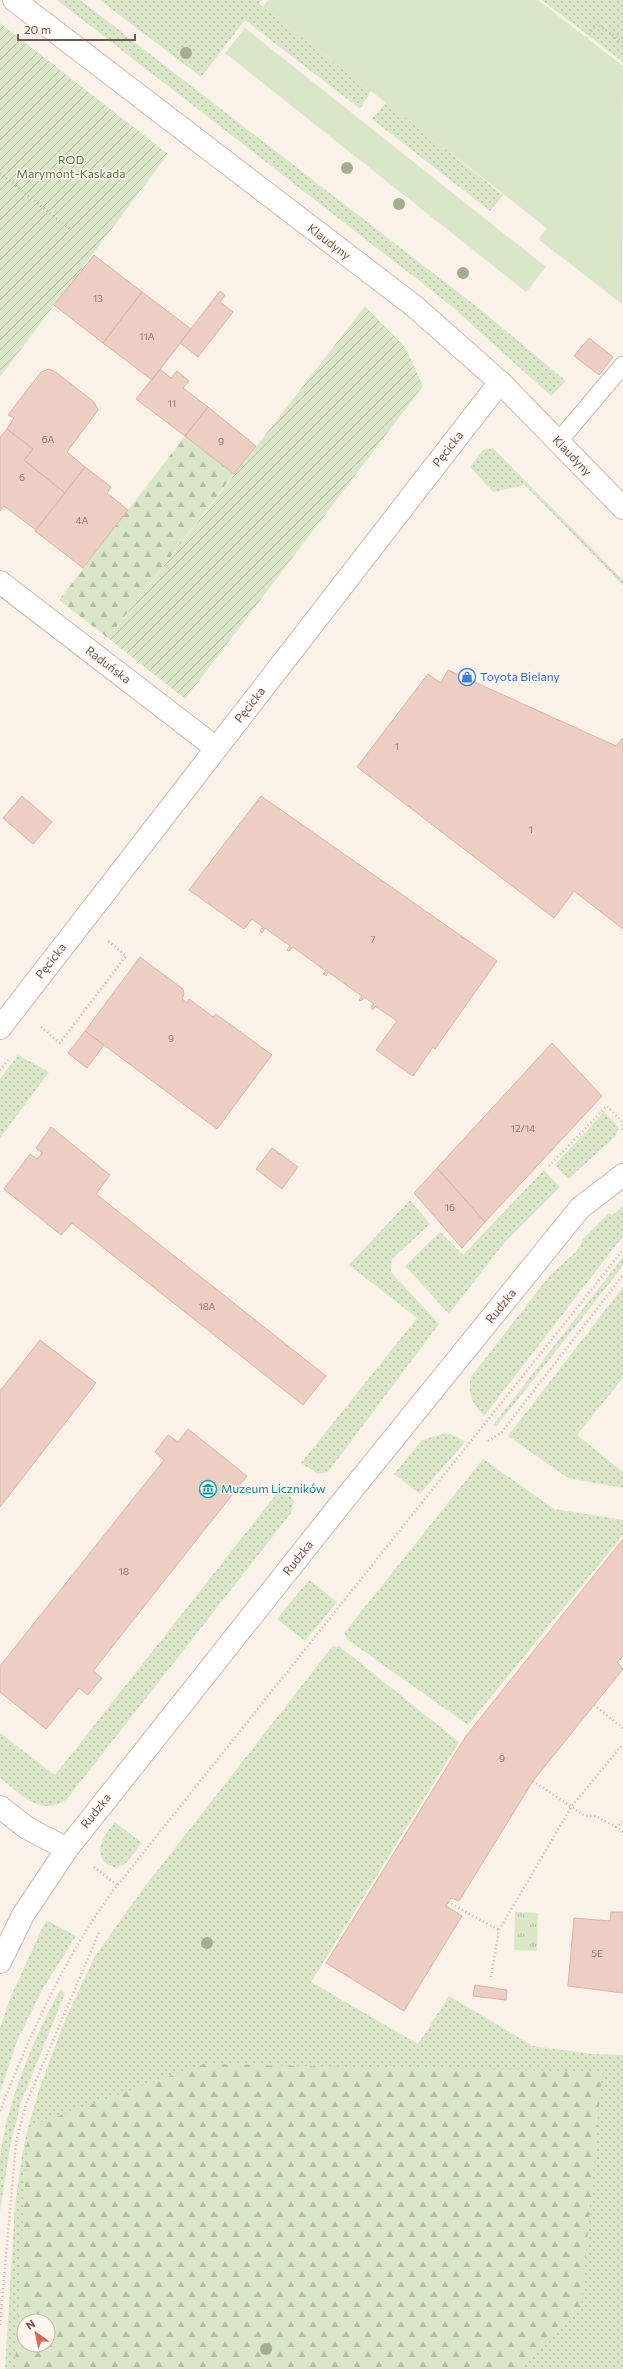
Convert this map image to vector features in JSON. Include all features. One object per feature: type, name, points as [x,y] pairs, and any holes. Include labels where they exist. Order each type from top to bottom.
[{"type":"street","name":"Klaudyny","points":[[14,0],[414,306],[500,382],[623,508]]},
{"type":"street","name":"Pęcicka","points":[[0,1028],[500,382]]},
{"type":"street","name":"Raduńska","points":[[0,582],[216,748]]},
{"type":"street","name":"Rudzka","points":[[0,1962],[23,1915],[67,1849],[339,1506],[580,1208],[623,1175]]},
{"type":"street","points":[[0,1807],[27,1828],[67,1849]]},
{"type":"lane","points":[[558,442],[623,365]]},
{"type":"path","points":[[587,38],[597,24],[623,42]]},
{"type":"path","points":[[0,173],[71,230]]},
{"type":"path","points":[[36,1023],[60,1043],[126,956],[107,940],[112,934]]},
{"type":"path","points":[[0,1070],[12,1054]]},
{"type":"path","points":[[549,1166],[606,1106],[622,1122],[623,1131]]},
{"type":"path","points":[[0,2112],[25,2047],[47,1998],[112,1892],[623,1250]]},
{"type":"path","points":[[488,1441],[502,1432],[623,1275]]},
{"type":"path","points":[[620,1659],[623,1662]]},
{"type":"path","points":[[594,1706],[623,1728]]},
{"type":"path","points":[[491,1977],[499,1930],[572,1806],[623,1744]]},
{"type":"path","points":[[533,1781],[585,1816],[596,1816],[623,1832]]},
{"type":"path","points":[[616,1827],[623,1822]]},
{"type":"path","points":[[448,1902],[499,1930]]},
{"type":"path","points":[[0,2325],[16,2142],[26,2104],[100,1930]]},
{"type":"green space","points":[[57,0],[80,0],[481,310],[566,381],[551,396],[449,304]]},
{"type":"green space","points":[[100,0],[262,0],[259,4],[371,91],[360,109],[245,20],[201,77]]},
{"type":"green space","points":[[268,0],[538,0],[623,66],[622,304],[538,239],[547,228],[263,7]]},
{"type":"green space","points":[[542,0],[623,0],[623,62]]},
{"type":"green space","name":"ROD Marymont-Kaskada","points":[[0,23],[168,154],[0,377]]},
{"type":"green space","points":[[245,28],[546,267],[526,292],[225,53]]},
{"type":"green space","points":[[386,102],[503,195],[490,211],[372,119]]},
{"type":"green space","points":[[365,306],[405,347],[423,386],[185,699],[108,638]]},
{"type":"green space","points":[[185,436],[234,474],[108,638],[59,600]]},
{"type":"green space","points":[[493,448],[623,580],[623,585],[525,485],[493,492],[470,467],[483,450]]},
{"type":"green space","points":[[18,1055],[49,1072],[0,1138],[0,1079]]},
{"type":"green space","points":[[604,1112],[619,1127],[615,1137],[568,1179],[555,1165]]},
{"type":"green space","points":[[544,1170],[560,1187],[504,1243],[449,1314],[405,1266],[440,1232],[463,1255]]},
{"type":"green space","points":[[410,1200],[430,1224],[392,1259],[391,1272],[439,1324],[328,1472],[318,1474],[301,1463],[417,1318],[349,1265]]},
{"type":"green space","points":[[623,1206],[623,1236],[484,1416],[477,1408],[470,1393],[471,1377],[550,1275],[577,1251],[583,1239],[609,1213],[613,1215]]},
{"type":"green space","points":[[623,1257],[623,1266],[496,1427],[493,1425]]},
{"type":"green space","points":[[623,1287],[623,1378],[577,1435],[623,1472],[623,1488],[568,1478],[508,1436]]},
{"type":"green space","points":[[446,1433],[456,1436],[465,1442],[420,1494],[394,1474],[422,1440]]},
{"type":"green space","points":[[483,1459],[554,1509],[623,1520],[623,1535],[468,1725],[348,1640],[344,1633]]},
{"type":"green space","points":[[282,1487],[294,1501],[291,1513],[67,1799],[58,1804],[49,1806],[40,1805],[24,1797],[0,1778],[0,1733],[55,1775]]},
{"type":"green space","points":[[309,1580],[337,1602],[305,1641],[277,1619]]},
{"type":"green space","points":[[339,1646],[459,1742],[311,1982],[418,2044],[449,1996],[533,2046],[592,2054],[623,2055],[623,2369],[5,2369],[15,2205],[28,2127],[41,2084],[66,2018],[95,1956],[143,1889],[332,1647]]},
{"type":"green space","points":[[115,1822],[142,1843],[127,1862],[117,1868],[106,1864],[100,1853],[102,1842]]},
{"type":"green space","points":[[515,1912],[538,1913],[537,1951],[514,1950]]},
{"type":"green space","points":[[46,1920],[76,1936],[42,1990],[17,2041],[0,2093],[0,2028],[12,1994]]},
{"type":"green space","points":[[60,1990],[65,1993],[21,2102],[10,2147],[0,2211],[0,2156],[9,2113],[31,2049]]},
{"type":"green space","points":[[204,2064],[602,2072],[581,2309],[520,2369],[15,2369],[16,2350],[16,2353],[56,2353],[56,2313],[18,2313],[28,2127]]},
{"type":"building","points":[[94,255],[142,292],[103,343],[54,305]]},
{"type":"building","points":[[220,291],[225,295],[220,302],[233,312],[198,357],[180,343]]},
{"type":"building","points":[[142,292],[191,329],[152,380],[103,343]]},
{"type":"building","points":[[589,338],[613,357],[599,375],[574,356]]},
{"type":"building","points":[[49,369],[57,373],[94,402],[98,410],[67,452],[85,467],[65,493],[24,460],[33,449],[7,429],[14,418],[8,415],[41,372]]},
{"type":"building","points":[[160,369],[171,378],[177,371],[189,381],[183,388],[208,407],[185,436],[136,399]]},
{"type":"building","points":[[208,407],[256,446],[234,474],[185,436]]},
{"type":"building","points":[[7,429],[33,449],[24,460],[65,493],[36,530],[4,506],[0,511],[0,437]]},
{"type":"building","points":[[85,467],[111,487],[107,493],[128,510],[83,568],[35,531]]},
{"type":"building","points":[[448,670],[616,746],[623,738],[623,929],[574,891],[554,918],[357,767],[428,674],[441,683]]},
{"type":"building","points":[[22,796],[52,822],[33,844],[3,818]]},
{"type":"building","points":[[261,796],[497,961],[435,1049],[433,1047],[413,1076],[376,1050],[397,1021],[375,1006],[373,1010],[371,1008],[374,1004],[364,997],[361,1001],[359,1000],[362,996],[328,972],[326,976],[323,974],[326,971],[293,947],[289,951],[287,950],[290,946],[265,928],[262,933],[260,931],[263,927],[252,919],[244,929],[189,890]]},
{"type":"building","points":[[140,957],[183,989],[184,994],[182,999],[187,1003],[189,999],[213,1017],[216,1014],[272,1055],[217,1129],[85,1031]]},
{"type":"building","points":[[85,1031],[104,1045],[87,1068],[68,1053]]},
{"type":"building","points":[[552,1043],[602,1096],[485,1222],[437,1168]]},
{"type":"building","points":[[51,1127],[110,1175],[96,1194],[326,1376],[303,1405],[72,1223],[61,1235],[4,1189],[30,1154],[37,1159],[42,1153],[36,1148]]},
{"type":"building","points":[[272,1148],[298,1167],[282,1189],[256,1169]]},
{"type":"building","points":[[437,1168],[485,1222],[462,1248],[414,1193]]},
{"type":"building","points":[[40,1340],[96,1383],[0,1507],[0,1391]]},
{"type":"building","points":[[188,1429],[247,1476],[93,1671],[102,1678],[88,1695],[79,1688],[46,1729],[0,1692],[0,1666],[164,1460],[155,1452],[168,1435],[178,1442]]},
{"type":"building","points":[[623,1539],[623,1656],[617,1662],[623,1669],[533,1781],[459,1901],[451,1898],[446,1906],[462,1916],[404,2011],[326,1963],[466,1736]]},
{"type":"building","points":[[611,1912],[623,1912],[623,1993],[568,1986],[574,1918],[610,1921]]},
{"type":"building","points":[[475,1985],[507,1990],[506,2000],[473,1996]]},
{"type":"place","name":"Toyota Bielany","points":[[467,677]]},
{"type":"place","name":"Muzeum Liczników","points":[[208,1489]]}]
